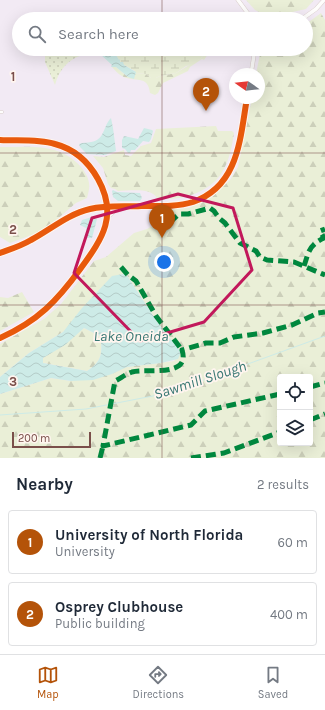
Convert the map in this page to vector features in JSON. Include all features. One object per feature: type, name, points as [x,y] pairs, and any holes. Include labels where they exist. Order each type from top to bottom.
[{"type":"street","points":[[238,0],[247,12]]},
{"type":"street","points":[[312,12],[324,0]]},
{"type":"street","points":[[252,68],[254,56]]},
{"type":"street","points":[[0,253],[23,244],[80,212],[90,209],[171,205],[192,202],[206,196],[226,177],[237,155],[246,104]]},
{"type":"street","points":[[0,140],[47,142],[68,148],[86,161],[94,172],[102,185],[107,208],[102,234],[96,247],[60,296],[34,320],[0,338]]},
{"type":"street","points":[[106,219],[119,207]]},
{"type":"highlighted area","points":[[178,194],[233,208],[252,270],[204,322],[140,341],[74,273],[92,218]]},
{"type":"shaded area","points":[[0,0],[325,0],[325,458],[0,458]]},
{"type":"green space","points":[[246,0],[314,0],[306,9],[292,12],[259,12],[255,10]]},
{"type":"green space","points":[[321,13],[325,20],[325,458],[0,458],[0,394],[51,378],[71,381],[127,367],[174,361],[181,352],[158,323],[126,274],[63,332],[29,353],[0,377],[0,344],[44,319],[61,304],[94,261],[106,257],[134,233],[147,229],[159,222],[166,209],[189,208],[212,197],[230,180],[238,167],[251,104],[265,104],[265,68],[257,68],[260,56],[313,56],[313,19]]},
{"type":"green space","points":[[45,56],[80,56],[73,59],[65,66],[55,85],[45,62]]},
{"type":"green space","points":[[117,56],[203,56],[191,65],[186,66],[176,73],[156,78],[151,78],[146,74],[135,73],[135,71],[127,67],[118,59]]},
{"type":"green space","points":[[203,56],[207,56],[204,60],[202,59],[190,67],[188,71],[163,83],[158,93],[155,95],[150,93],[149,87],[143,81],[122,76],[112,67],[116,67],[128,77],[135,76],[135,73],[146,74],[151,78],[156,78],[176,73]]},
{"type":"green space","points":[[216,126],[218,131],[232,131],[234,133],[228,159],[221,174],[215,181],[201,191],[192,195],[174,199],[166,199],[157,198],[150,192],[145,191],[118,191],[111,188],[108,184],[103,168],[93,156],[104,157],[124,150],[125,155],[131,156],[141,146],[151,143],[156,129]]},
{"type":"green space","points":[[0,147],[40,147],[68,156],[80,166],[87,177],[89,191],[87,198],[76,203],[55,221],[37,233],[10,243],[0,237]]},
{"type":"green space","points":[[22,292],[34,312],[0,331],[0,297],[8,298]]},
{"type":"green space","points":[[84,328],[100,336],[100,356],[92,368],[87,371],[43,363],[43,358]]},
{"type":"water","points":[[102,56],[117,56],[119,60],[120,59],[120,62],[123,62],[124,65],[136,72],[134,79],[128,77],[116,67],[111,67],[112,65]]},
{"type":"water","points":[[111,118],[116,151],[105,155],[87,154],[79,144],[96,141],[99,139]]},
{"type":"water","points":[[144,128],[153,131],[149,142],[143,141],[135,150],[131,150],[130,153],[122,148],[122,140],[124,136],[138,139]]},
{"type":"water","points":[[113,190],[117,192],[140,193],[142,198],[140,201],[118,201],[113,197]]},
{"type":"water","points":[[92,217],[97,219],[92,238],[87,238],[86,228],[80,225],[82,220]]},
{"type":"water","name":"Lake Oneida","points":[[126,274],[158,323],[181,352],[178,359],[161,363],[127,367],[93,380],[71,381],[51,378],[0,394],[0,377],[29,353],[63,332],[82,308],[112,276]],"holes":[[[84,328],[100,336],[100,356],[96,364],[87,371],[43,363],[43,358],[65,345]]]},
{"type":"waterway","name":"Sawmill Slough","points":[[0,415],[86,409],[168,393],[325,336]]},
{"type":"marked path","points":[[156,219],[168,224],[179,214],[188,214],[210,208],[225,223],[240,243],[256,251],[260,257],[267,260],[294,262],[325,275]]},
{"type":"marked path","points":[[304,266],[312,246],[324,238],[320,231],[325,229]]},
{"type":"marked path","points":[[121,267],[136,281],[156,316],[182,350]]},
{"type":"marked path","points":[[277,395],[205,411],[191,425],[103,446],[115,381],[132,372],[157,371],[174,368],[180,365],[183,359],[182,350],[206,343],[220,343],[234,337],[263,333],[292,325],[318,313],[325,312]]},
{"type":"marked path","points":[[313,386],[325,383]]},
{"type":"marked path","points":[[313,419],[325,414]]},
{"type":"marked path","points":[[191,458],[224,453],[277,433]]},
{"type":"marked path","points":[[100,458],[103,446]]},
{"type":"cycle path","points":[[0,253],[23,244],[67,218],[82,211],[109,207],[181,205],[193,202],[208,195],[220,185],[235,159],[246,104]]},
{"type":"cycle path","points":[[0,140],[48,142],[68,149],[85,161],[90,167],[104,192],[107,204],[105,226],[101,236],[81,268],[64,290],[36,317],[25,325],[0,338]]},
{"type":"place","name":"Osprey Clubhouse","points":[[206,111]]},
{"type":"place","name":"University of North Florida","points":[[162,238]]}]
